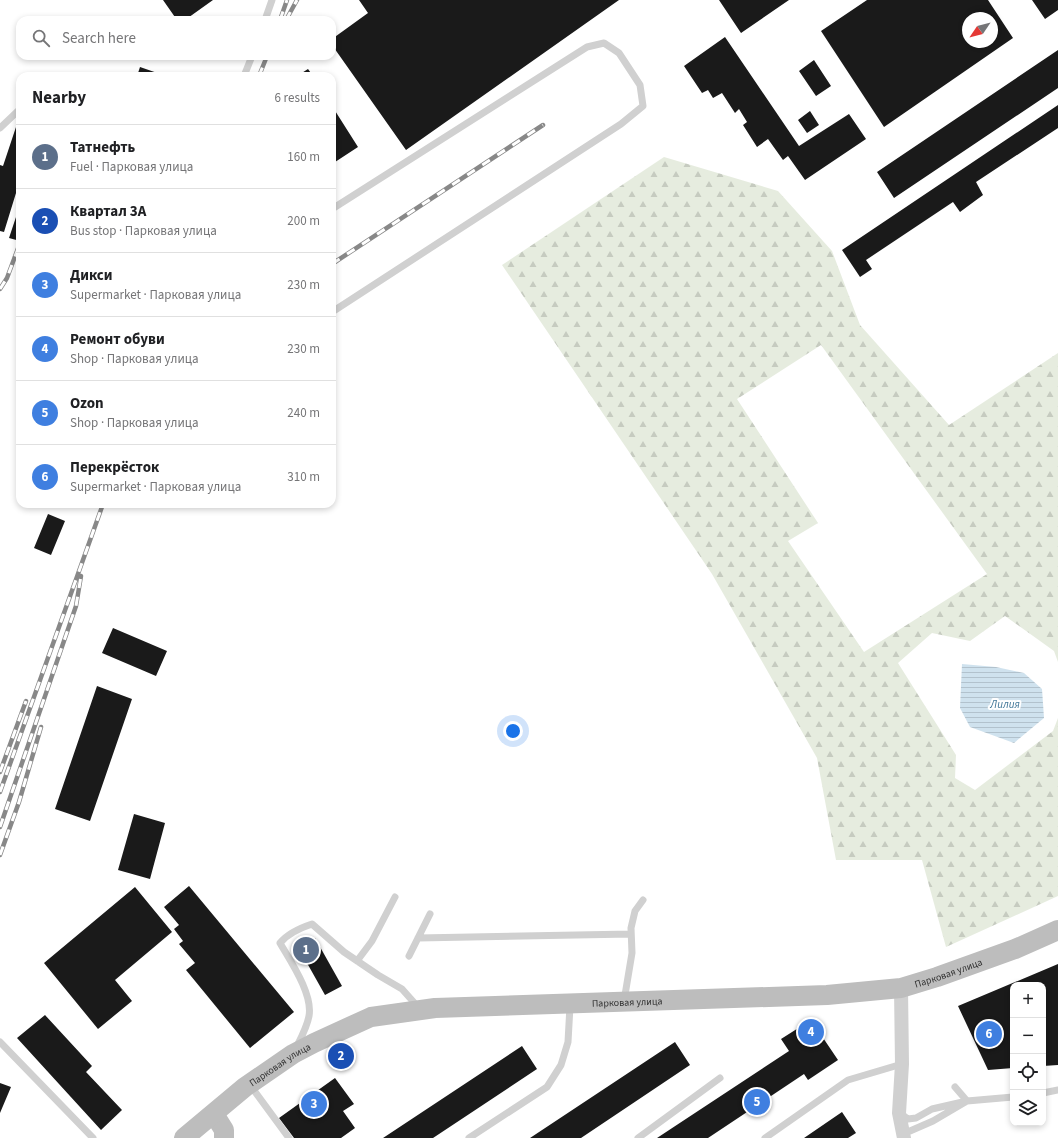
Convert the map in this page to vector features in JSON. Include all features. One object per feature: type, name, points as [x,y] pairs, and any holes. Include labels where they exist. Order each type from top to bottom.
[{"type":"main road","name":"Парковая улица","points":[[184,1138],[250,1084],[293,1054],[371,1016],[420,1009],[827,995],[901,988],[937,977],[1015,949],[1058,930]]},
{"type":"main road","points":[[214,1114],[224,1130],[224,1138]]},
{"type":"street","points":[[901,988],[902,1064],[899,1113],[904,1135]]},
{"type":"lane","points":[[266,16],[272,0]]},
{"type":"lane","points":[[336,206],[587,47],[604,43],[619,54],[640,85],[643,106],[621,124],[336,309]]},
{"type":"lane","points":[[246,72],[250,60]]},
{"type":"lane","points":[[0,128],[16,113]]},
{"type":"lane","points":[[358,961],[372,941],[395,897]]},
{"type":"lane","points":[[624,1002],[632,952],[631,934],[635,911],[643,900]]},
{"type":"lane","points":[[409,956],[430,914]]},
{"type":"lane","points":[[293,1054],[306,1027],[309,1015],[308,997],[280,943],[285,937],[312,924],[344,952],[402,989],[420,1009]]},
{"type":"lane","points":[[418,938],[631,934]]},
{"type":"lane","points":[[469,1138],[547,1087],[561,1065],[568,1042],[570,1004]]},
{"type":"lane","points":[[0,1042],[93,1138]]},
{"type":"lane","points":[[765,1138],[848,1080],[902,1064]]},
{"type":"lane","points":[[638,1138],[720,1078]]},
{"type":"lane","points":[[250,1084],[289,1138]]},
{"type":"lane","points":[[955,1086],[967,1101]]},
{"type":"lane","points":[[1046,1092],[1058,1090]]},
{"type":"lane","points":[[899,1113],[908,1119],[916,1118],[932,1109],[967,1101],[1010,1097]]},
{"type":"lane","points":[[904,1135],[933,1121],[967,1101]]},
{"type":"green space","points":[[664,157],[778,191],[832,251],[860,325],[949,425],[1058,353],[1058,662],[1054,651],[1005,616],[970,641],[932,633],[898,663],[956,755],[955,778],[975,790],[1053,731],[1058,718],[1058,896],[946,947],[922,860],[836,860],[817,758],[712,574],[502,265]],"holes":[[[821,345],[987,574],[864,652],[788,541],[818,523],[737,399]]]},
{"type":"water","name":"Лилия","points":[[962,664],[996,667],[1024,673],[1042,689],[1044,718],[1014,743],[970,727],[960,708]]},
{"type":"building","points":[[163,0],[213,0],[191,16],[174,16]]},
{"type":"building","points":[[359,0],[619,0],[406,150],[336,51],[336,36],[368,13]]},
{"type":"building","points":[[719,0],[789,0],[741,33]]},
{"type":"building","points":[[867,0],[988,0],[996,12],[962,12],[962,48],[998,48],[998,15],[1013,38],[884,127],[821,31]]},
{"type":"building","points":[[1032,0],[1058,0],[1058,10],[1045,19]]},
{"type":"building","points":[[725,37],[799,146],[849,114],[866,139],[805,180],[788,156],[783,160],[768,139],[757,147],[743,125],[747,122],[739,109],[735,113],[722,93],[713,98],[708,90],[702,93],[684,66]]},
{"type":"building","points":[[1058,50],[1058,88],[894,198],[877,172]]},
{"type":"building","points":[[814,60],[831,86],[816,96],[799,71]]},
{"type":"building","points":[[140,67],[154,72],[138,72]]},
{"type":"building","points":[[308,69],[310,72],[303,72]]},
{"type":"building","points":[[1058,105],[1058,128],[976,182],[983,195],[960,212],[953,202],[866,260],[872,269],[860,277],[842,250]]},
{"type":"building","points":[[810,111],[819,125],[807,133],[798,120]]},
{"type":"building","points":[[336,112],[358,147],[336,161]]},
{"type":"building","points":[[16,127],[16,193],[4,232],[0,231],[0,165],[3,166]]},
{"type":"building","points":[[16,217],[16,240],[9,238]]},
{"type":"building","points":[[48,514],[65,521],[51,555],[34,548]]},
{"type":"building","points":[[113,628],[167,651],[156,676],[102,653]]},
{"type":"building","points":[[97,686],[132,699],[90,821],[55,809]]},
{"type":"building","points":[[134,814],[165,823],[150,879],[118,870]]},
{"type":"building","points":[[189,886],[294,1012],[250,1048],[186,970],[195,963],[179,944],[183,941],[174,929],[179,925],[164,907]]},
{"type":"building","points":[[135,887],[172,932],[115,980],[132,1001],[98,1029],[44,963]]},
{"type":"building","points":[[315,938],[342,986],[325,995],[298,947]]},
{"type":"building","points":[[1058,964],[1058,1065],[1046,1066],[1046,982],[1015,982]]},
{"type":"building","points":[[1010,984],[1010,1068],[988,1070],[958,1006]]},
{"type":"building","points":[[45,1015],[92,1066],[86,1072],[122,1110],[101,1130],[17,1038]]},
{"type":"building","points":[[811,1020],[838,1060],[808,1080],[804,1074],[708,1138],[657,1138],[789,1051],[781,1039]]},
{"type":"building","points":[[675,1042],[690,1065],[581,1138],[530,1138]]},
{"type":"building","points":[[522,1046],[537,1069],[433,1138],[383,1138]]},
{"type":"building","points":[[335,1078],[354,1104],[343,1111],[355,1128],[341,1138],[294,1138],[279,1118]]},
{"type":"building","points":[[0,1083],[11,1087],[0,1113]]},
{"type":"building","points":[[842,1112],[856,1133],[848,1138],[804,1138]]},
{"type":"railway","points":[[281,16],[287,0]]},
{"type":"railway","points":[[288,16],[297,0]]},
{"type":"railway","points":[[261,72],[265,60]]},
{"type":"railway","points":[[336,261],[543,125]]},
{"type":"railway","points":[[0,289],[7,278],[16,254]]},
{"type":"railway","points":[[0,792],[102,508]]},
{"type":"railway","points":[[0,827],[76,606],[81,576]]},
{"type":"railway","points":[[0,772],[26,701]]},
{"type":"railway","points":[[0,855],[19,802],[41,727]]},
{"type":"place","name":"Татнефть","points":[[306,950]]},
{"type":"place","name":"Ремонт обуви","points":[[811,1032]]},
{"type":"place","name":"Перекрёсток","points":[[989,1034]]},
{"type":"place","name":"Квартал 3А","points":[[341,1056]]},
{"type":"place","name":"Ozon","points":[[757,1102]]},
{"type":"place","name":"Дикси","points":[[314,1104]]}]
